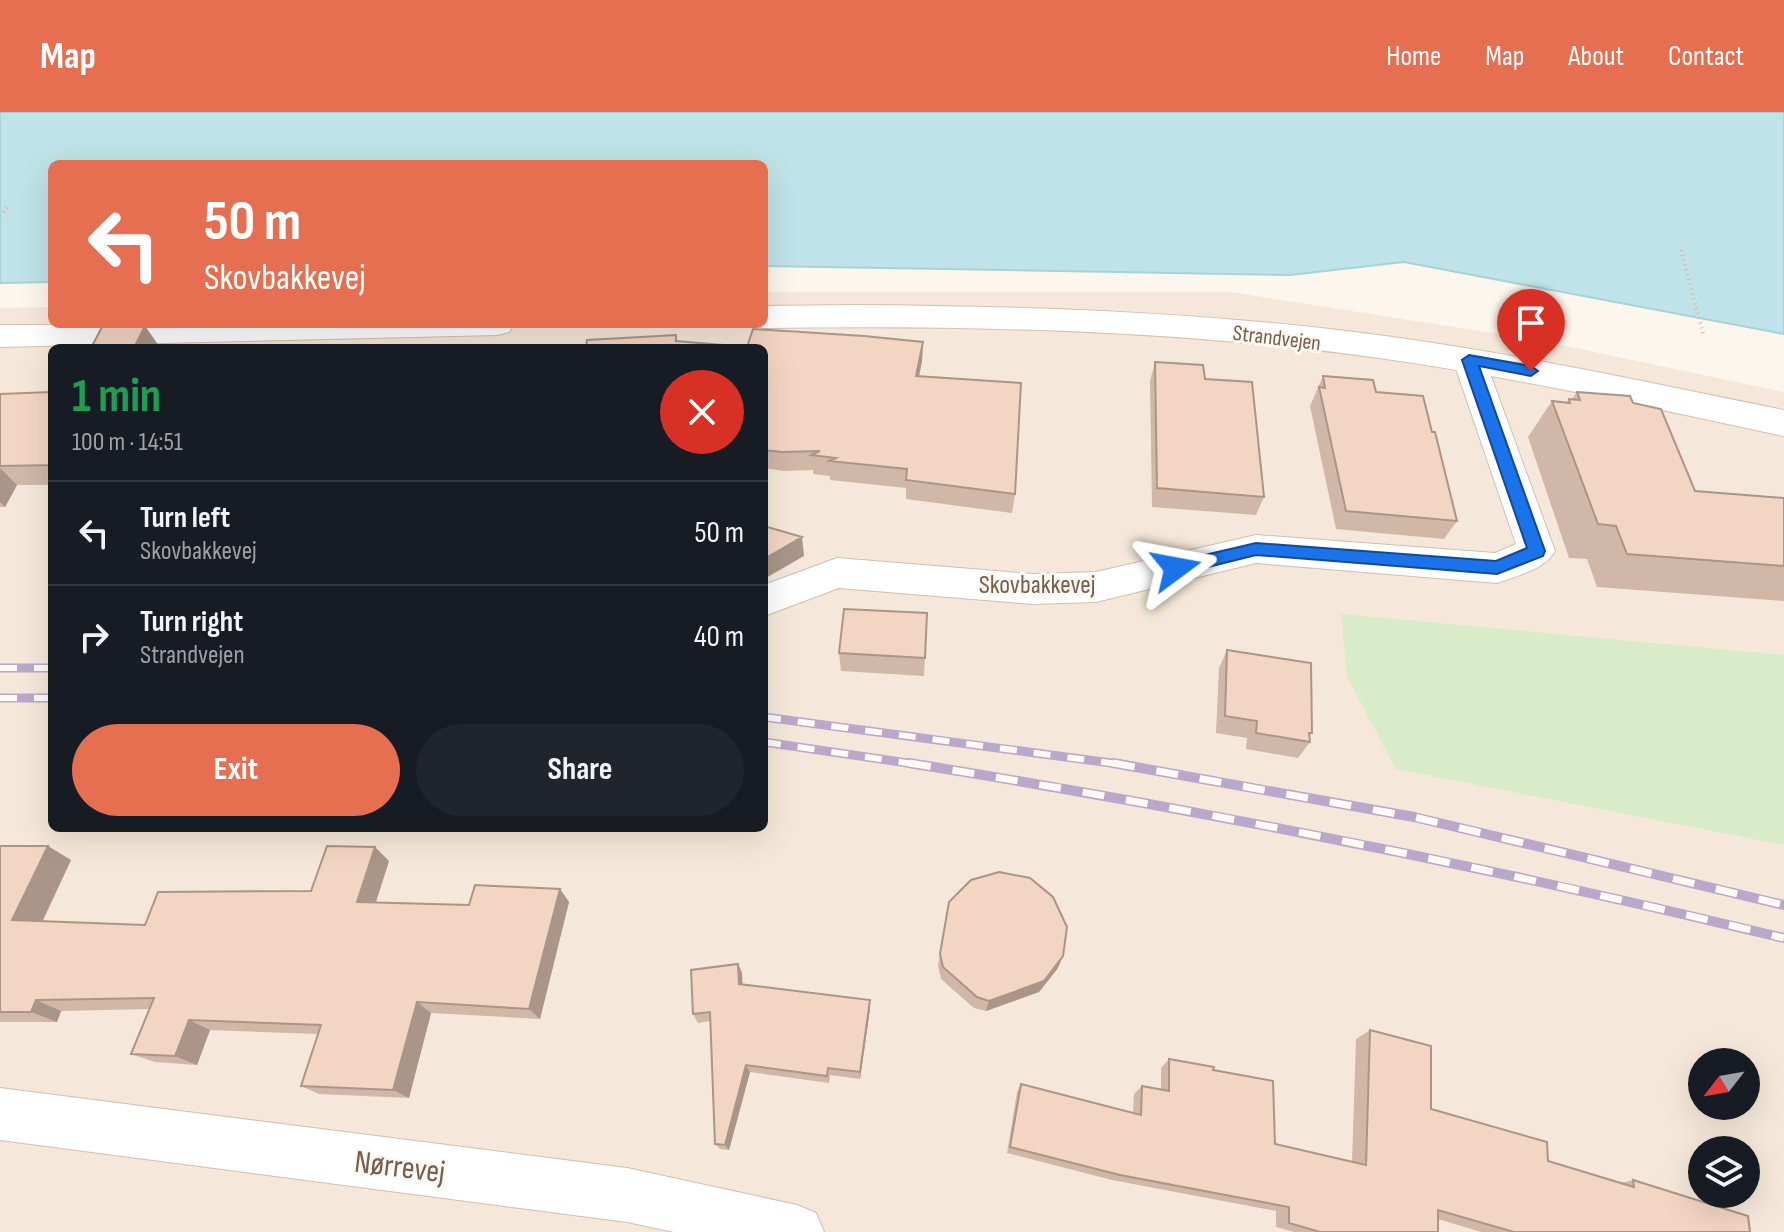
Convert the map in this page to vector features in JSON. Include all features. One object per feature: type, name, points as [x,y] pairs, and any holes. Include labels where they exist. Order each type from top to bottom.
[{"type":"main road","name":"Strandvejen","points":[[768,317],[846,315],[1189,326],[1469,360],[1784,423]]},
{"type":"main road","points":[[0,336],[331,328]]},
{"type":"street","name":"Skovbakkevej","points":[[768,599],[837,573],[1032,589],[1096,587],[1256,549],[1497,568],[1537,551],[1469,360]]},
{"type":"street","name":"Nørrevej","points":[[0,1114],[627,1195],[797,1232]]},
{"type":"path","points":[[0,216],[8,206]]},
{"type":"path","points":[[1681,250],[1703,334]]},
{"type":"shaded area","points":[[768,292],[1230,292],[1538,340],[1784,392],[1784,1232],[0,1232],[0,308],[48,307],[48,328],[768,328]]},
{"type":"green space","points":[[1341,614],[1784,655],[1784,845],[1396,769],[1347,677]]},
{"type":"water","points":[[0,112],[1784,112],[1784,334],[1404,262],[1290,275],[768,266],[768,160],[48,160],[48,282],[0,283]]},
{"type":"building","points":[[101,328],[144,328],[136,344],[93,344]]},
{"type":"building","points":[[753,329],[923,342],[916,376],[1021,383],[1015,494],[906,480],[907,469],[829,461],[836,458],[811,455],[820,451],[768,450],[768,344],[748,344]]},
{"type":"building","points":[[676,335],[676,341],[712,344],[586,344],[587,340]]},
{"type":"building","points":[[1155,362],[1203,365],[1205,379],[1252,382],[1264,497],[1157,488]]},
{"type":"building","points":[[1323,376],[1373,380],[1376,392],[1423,396],[1457,521],[1346,511],[1319,387],[1325,388]]},
{"type":"building","points":[[48,392],[48,465],[0,466],[0,394]]},
{"type":"building","points":[[1577,392],[1630,396],[1633,403],[1661,409],[1695,491],[1784,498],[1784,566],[1627,554],[1616,526],[1598,524],[1552,401],[1570,403],[1569,399],[1580,400]]},
{"type":"building","points":[[768,527],[802,537],[768,557]]},
{"type":"building","points":[[844,609],[927,613],[925,658],[839,653]]},
{"type":"building","points":[[1227,650],[1311,663],[1310,742],[1256,733],[1257,721],[1225,716]]},
{"type":"building","points":[[0,846],[48,846],[12,920],[145,925],[158,892],[311,891],[327,846],[375,847],[357,902],[469,905],[475,885],[560,889],[529,1009],[417,1002],[393,1090],[301,1086],[321,1025],[189,1020],[175,1056],[131,1054],[154,998],[36,1000],[31,1012],[0,1012]]},
{"type":"building","points":[[999,872],[1030,878],[1053,897],[1067,927],[1063,956],[1044,981],[989,1001],[977,997],[943,967],[940,954],[949,902],[971,880]]},
{"type":"building","points":[[738,964],[739,984],[870,1000],[860,1072],[828,1068],[827,1076],[746,1065],[725,1145],[715,1144],[710,1012],[693,1014],[691,970]]},
{"type":"building","points":[[1370,1030],[1431,1046],[1431,1109],[1547,1142],[1548,1161],[1634,1187],[1633,1180],[1688,1197],[1688,1208],[1722,1208],[1748,1216],[1750,1232],[1514,1232],[1438,1210],[1438,1232],[1320,1232],[1289,1223],[1289,1207],[1120,1175],[1010,1147],[1021,1084],[1141,1115],[1142,1086],[1169,1091],[1169,1059],[1273,1081],[1275,1144],[1366,1165]]},
{"type":"railway","points":[[0,668],[48,668]]},
{"type":"railway","points":[[0,698],[48,698]]},
{"type":"railway","points":[[768,718],[1119,764]]},
{"type":"railway","points":[[768,743],[920,765]]},
{"type":"railway","points":[[909,763],[920,765]]},
{"type":"railway","points":[[1113,763],[1119,764]]},
{"type":"railway","points":[[1119,764],[1126,765]]},
{"type":"railway","points":[[1119,764],[1414,817],[1784,905]]},
{"type":"railway","points":[[920,765],[1129,800],[1348,842],[1784,938]]},
{"type":"route","points":[[1176,568],[1256,549],[1497,568],[1537,551],[1469,360],[1531,371]]}]
